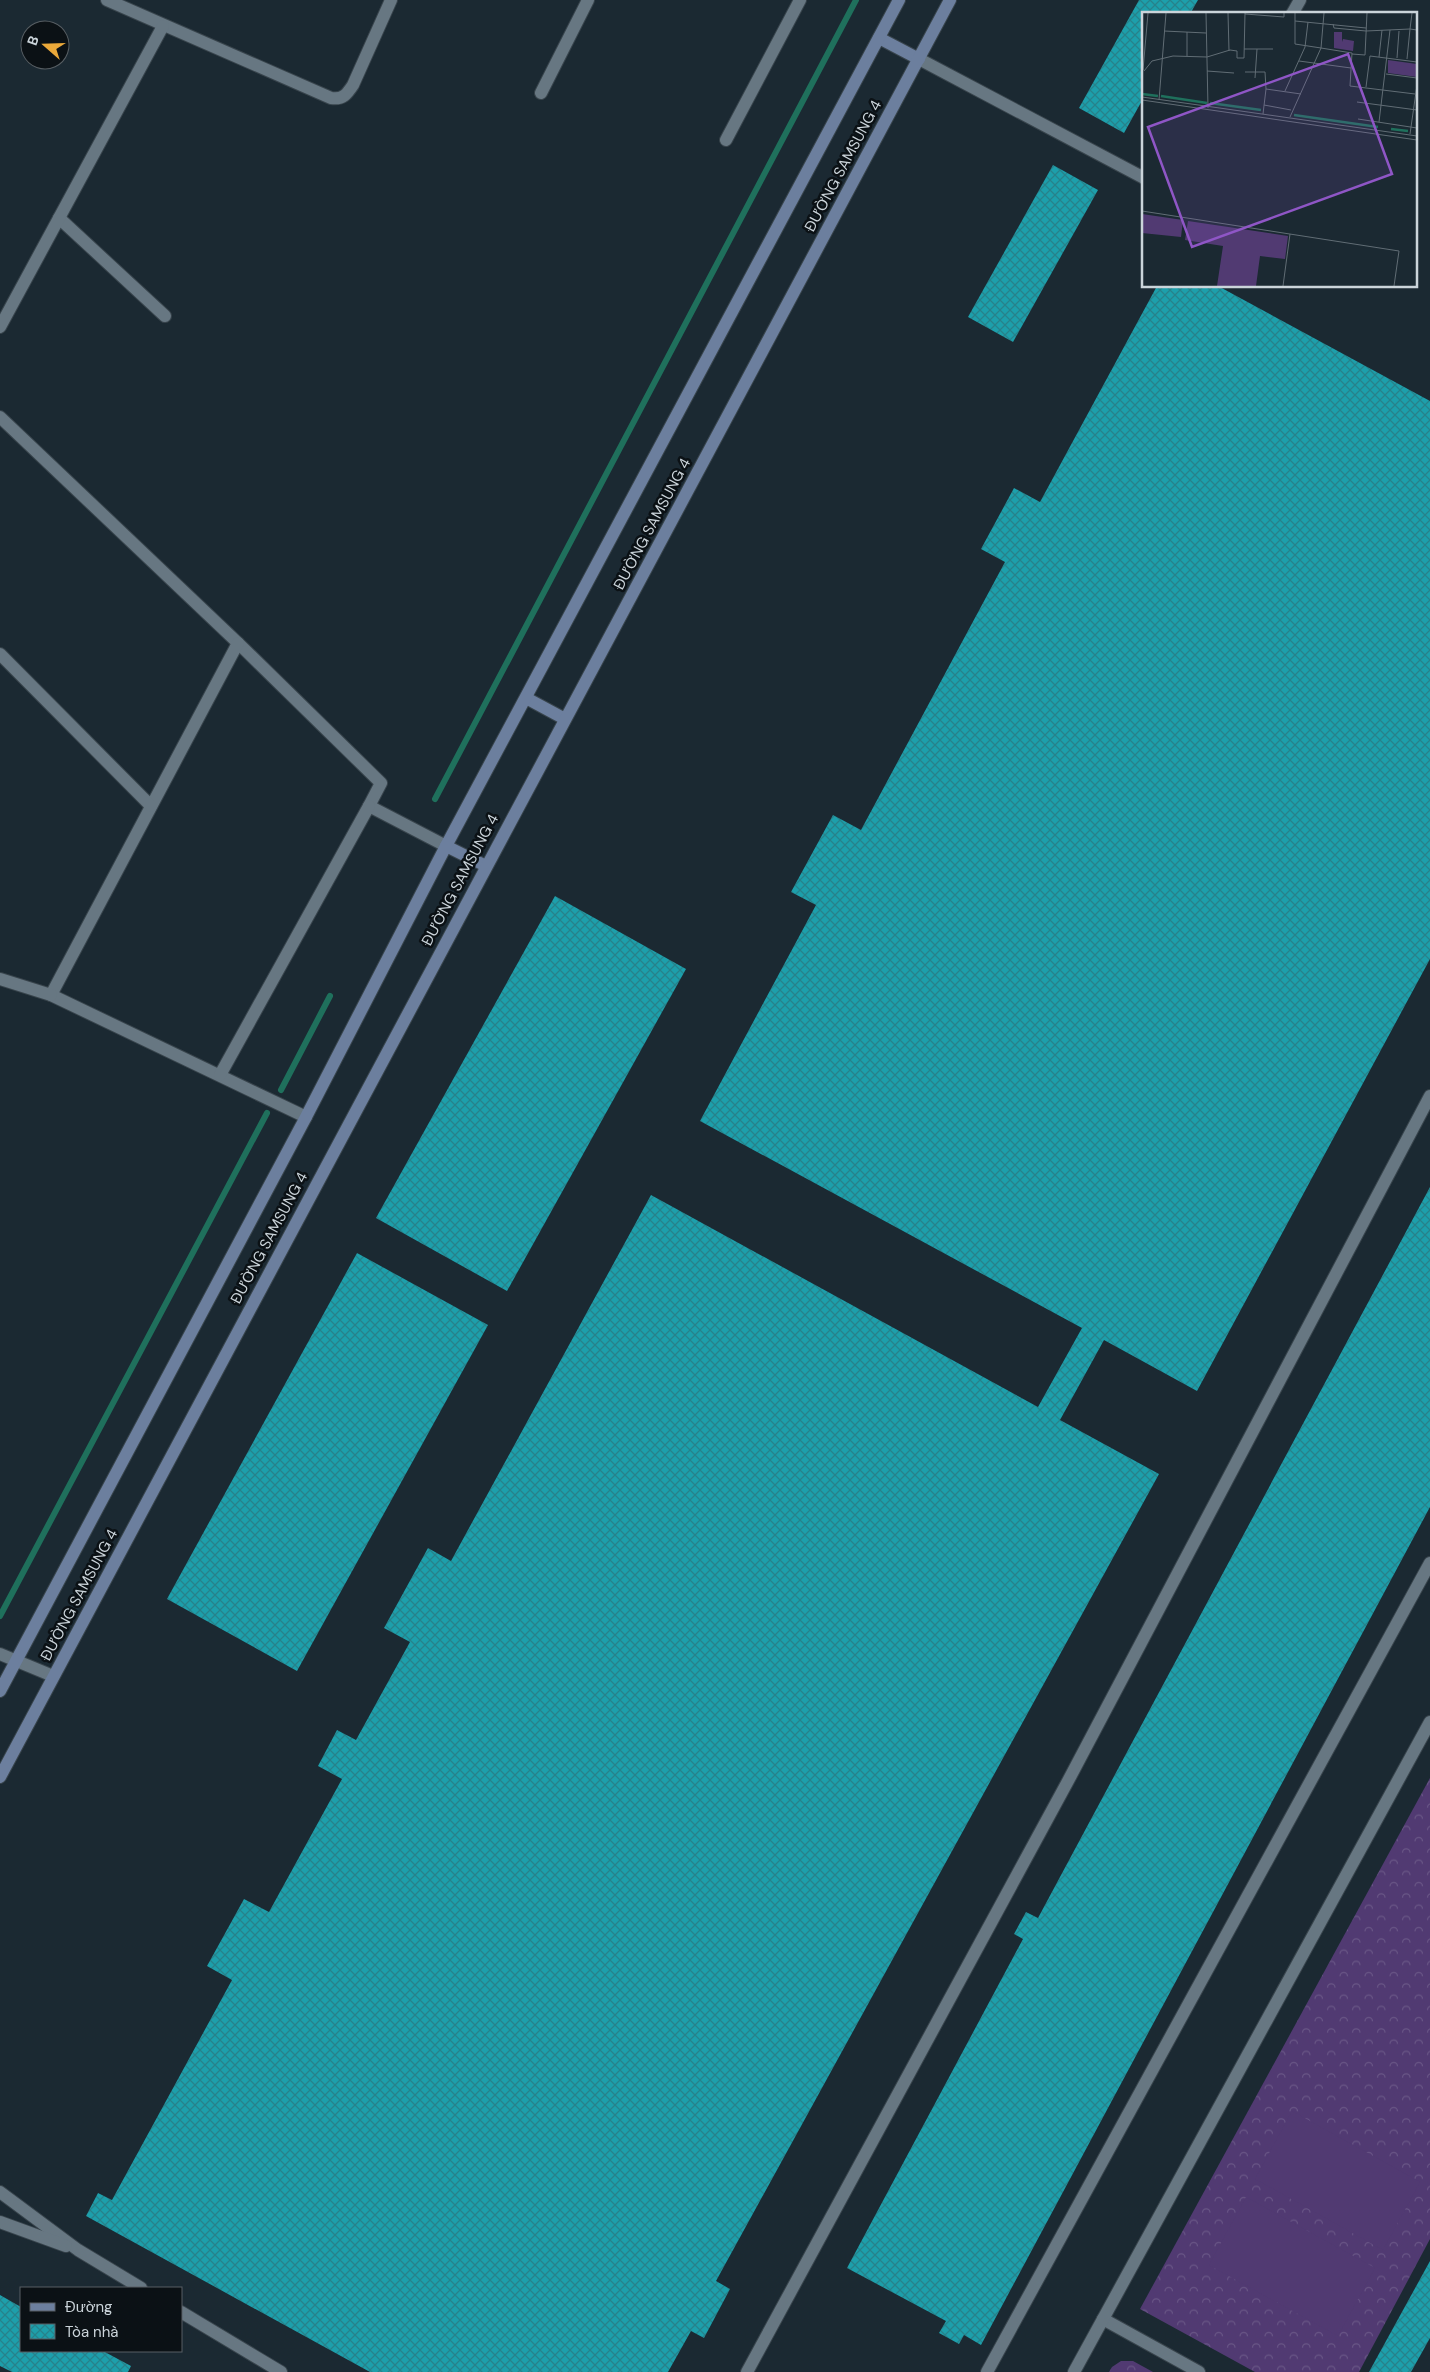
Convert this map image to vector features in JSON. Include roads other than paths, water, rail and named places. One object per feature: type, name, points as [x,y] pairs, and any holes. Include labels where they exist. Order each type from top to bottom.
[{"type":"main road","name":"ĐƯỜNG SAMSUNG 4","points":[[0,1691],[306,1117],[446,846],[899,0]]},
{"type":"main road","name":"ĐƯỜNG SAMSUNG 4","points":[[0,1777],[950,0]]},
{"type":"main road","points":[[878,38],[918,59]]},
{"type":"main road","points":[[526,698],[566,719]]},
{"type":"main road","points":[[446,846],[486,866]]},
{"type":"street","points":[[107,0],[163,26],[331,98],[338,99],[346,95],[353,84],[391,0]]},
{"type":"street","points":[[540,93],[588,0]]},
{"type":"street","points":[[726,140],[800,0]]},
{"type":"street","points":[[1293,12],[1300,0]]},
{"type":"street","points":[[0,327],[163,26]]},
{"type":"street","points":[[918,59],[1142,177]]},
{"type":"street","points":[[59,218],[165,316]]},
{"type":"street","points":[[0,417],[238,643],[380,783],[220,1076]]},
{"type":"street","points":[[51,995],[238,643]]},
{"type":"street","points":[[0,654],[152,806]]},
{"type":"street","points":[[369,806],[446,846]]},
{"type":"street","points":[[0,980],[51,995],[306,1117]]},
{"type":"street","points":[[747,2372],[1425,1119],[1430,1096]]},
{"type":"street","points":[[987,2372],[1430,1563]]},
{"type":"street","points":[[0,1654],[53,1676]]},
{"type":"street","points":[[1074,2372],[1430,1722]]},
{"type":"street","points":[[0,2192],[78,2250],[140,2287]]},
{"type":"street","points":[[0,2222],[78,2250]]},
{"type":"street","points":[[182,2313],[282,2372]]},
{"type":"street","points":[[1103,2319],[1199,2372]]},
{"type":"waterway","points":[[435,799],[856,0]]},
{"type":"waterway","points":[[281,1090],[330,996]]},
{"type":"waterway","points":[[0,1616],[267,1113]]}]
